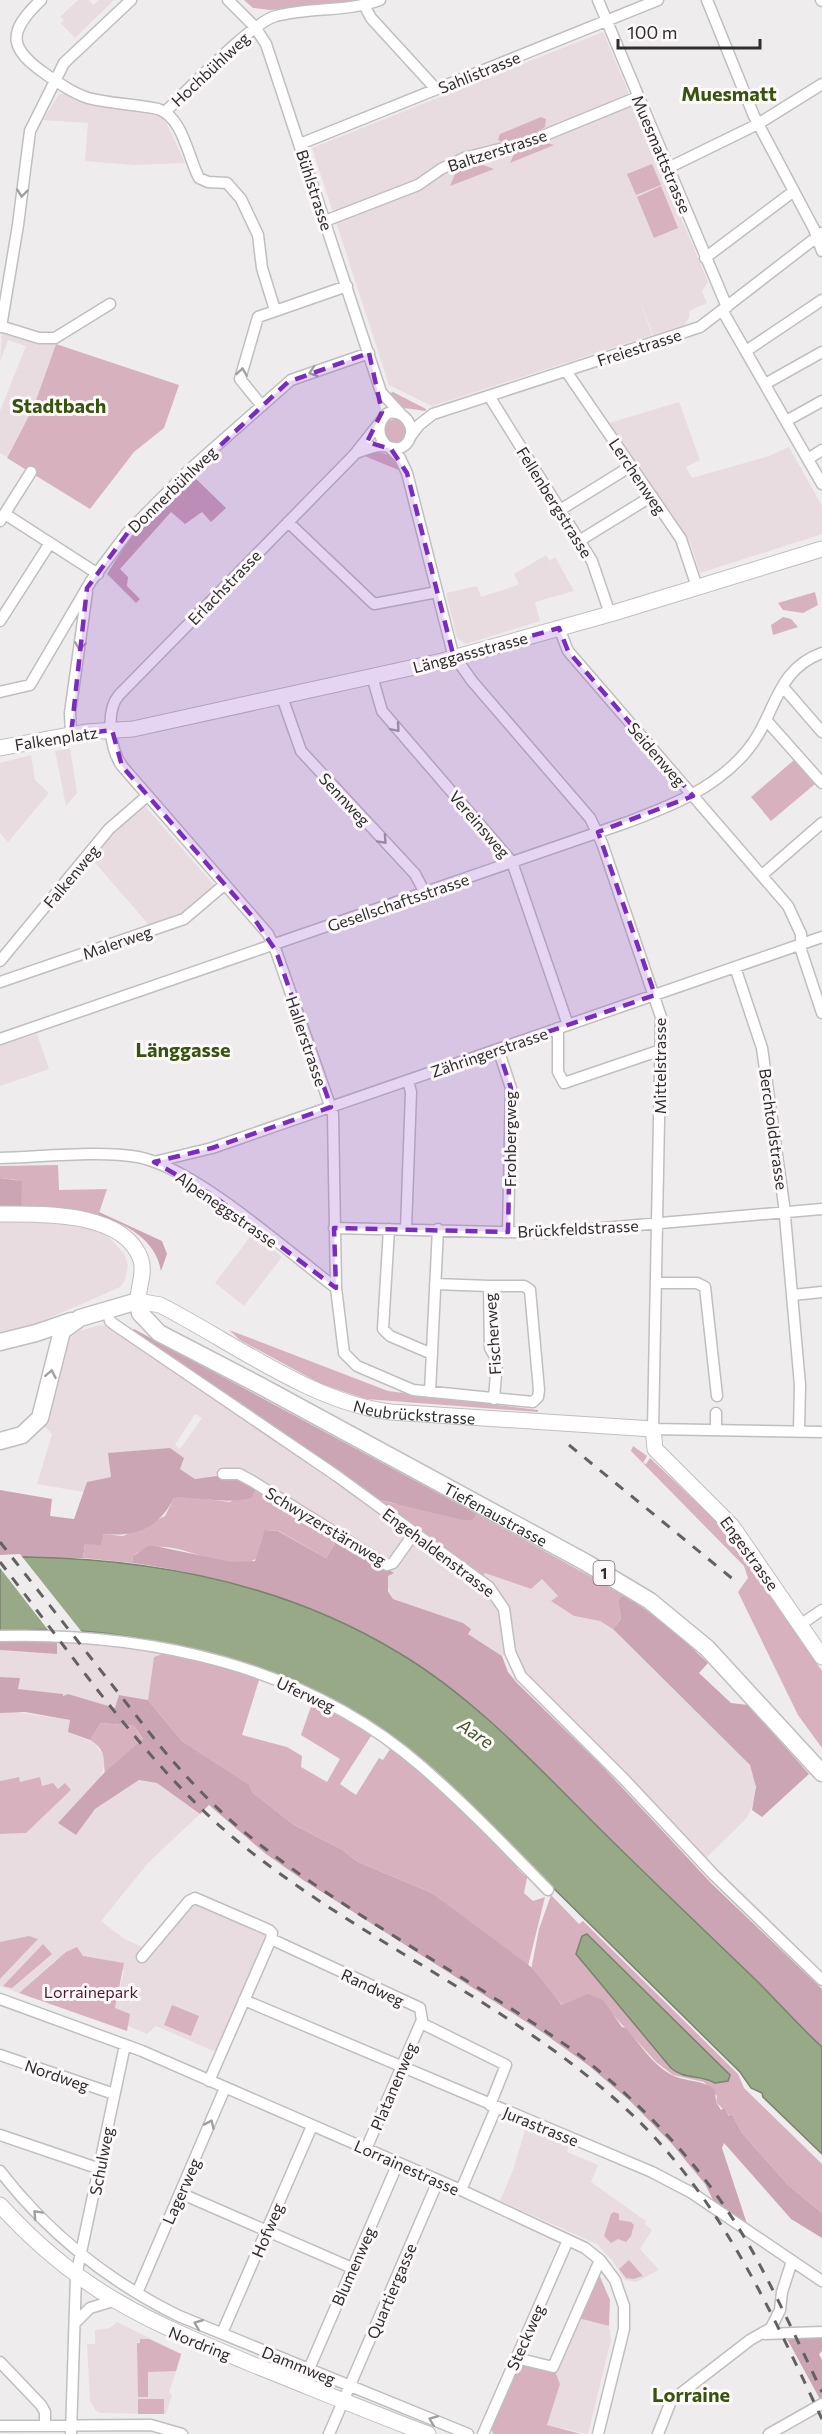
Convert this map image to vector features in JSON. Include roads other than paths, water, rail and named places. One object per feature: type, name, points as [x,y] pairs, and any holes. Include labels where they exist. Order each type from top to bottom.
[{"type":"main road","name":"Länggassstrasse","points":[[112,730],[134,729],[455,657],[610,614],[822,549]]},
{"type":"main road","name":"Falkenplatz","points":[[0,747],[112,730]]},
{"type":"main road","points":[[0,1214],[73,1218],[112,1228],[134,1246],[141,1261],[143,1275],[139,1307],[85,1317],[36,1334],[0,1342]]},
{"type":"main road","name":"Neubrückstrasse","points":[[139,1307],[155,1303],[316,1390],[356,1405],[392,1412],[653,1429]]},
{"type":"main road","name":"Tiefenaustrasse","points":[[139,1307],[159,1333],[343,1430],[645,1597],[707,1648],[822,1773]]},
{"type":"main road","points":[[0,1441],[22,1435],[40,1418],[62,1331],[85,1317]]},
{"type":"main road","points":[[36,1334],[47,1335],[58,1344]]},
{"type":"main road","name":"Engestrasse","points":[[653,1429],[656,1449],[732,1526],[822,1657]]},
{"type":"main road","name":"Nordring","points":[[0,2205],[35,2242],[76,2276],[113,2301],[183,2337],[428,2434]]},
{"type":"street","points":[[41,0],[18,26],[16,40],[18,51],[30,63],[55,80],[91,98],[165,112],[176,123],[199,178],[207,182],[227,183],[241,199],[258,234],[262,268],[275,310]]},
{"type":"street","points":[[110,304],[55,338],[39,338],[1,327],[18,225],[29,135],[64,63],[131,0]]},
{"type":"street","name":"Bühlstrasse","points":[[228,0],[255,27],[273,61],[381,392],[381,420]]},
{"type":"street","name":"Hochbühlweg","points":[[165,112],[255,27],[276,15],[364,5],[380,0]]},
{"type":"street","name":"Muesmattstrasse","points":[[598,0],[725,308],[746,351],[822,484]]},
{"type":"street","name":"Sahlistrasse","points":[[300,144],[658,0]]},
{"type":"street","points":[[707,0],[758,124],[819,235],[822,251]]},
{"type":"street","points":[[364,5],[371,18],[436,89]]},
{"type":"street","points":[[668,168],[758,124],[822,84]]},
{"type":"street","name":"Baltzerstrasse","points":[[326,221],[418,185],[441,169],[464,158],[528,142],[638,98]]},
{"type":"street","points":[[705,258],[794,191]]},
{"type":"street","name":"Freiestrasse","points":[[402,414],[430,415],[692,330],[725,308],[819,235]]},
{"type":"street","points":[[262,406],[240,382],[257,319],[261,314],[346,286]]},
{"type":"street","points":[[746,351],[822,300]]},
{"type":"street","points":[[765,384],[822,352]]},
{"type":"street","name":"Donnerbühlweg","points":[[0,692],[30,685],[87,588],[129,531],[189,470],[294,378],[369,353]]},
{"type":"street","name":"Lerchenweg","points":[[566,371],[684,545],[697,587]]},
{"type":"street","name":"Bühlstrasse","points":[[381,392],[402,414]]},
{"type":"street","name":"Fellenbergstrasse","points":[[489,396],[598,573],[610,614]]},
{"type":"street","points":[[786,421],[822,401]]},
{"type":"street","points":[[406,473],[410,425],[402,414],[388,413],[381,420],[379,434],[400,458],[406,473],[455,657]]},
{"type":"street","name":"Freiestrasse","points":[[409,440],[430,415]]},
{"type":"street","name":"Erlachstrasse","points":[[112,730],[112,707],[116,698],[356,453],[381,420]]},
{"type":"street","points":[[356,453],[377,446],[400,449],[409,440]]},
{"type":"street","points":[[808,459],[822,450]]},
{"type":"street","points":[[560,510],[631,466]]},
{"type":"street","points":[[31,472],[2,517],[50,543],[98,574]]},
{"type":"street","points":[[579,541],[652,496]]},
{"type":"street","points":[[288,522],[373,604],[437,592]]},
{"type":"street","points":[[0,621],[50,543]]},
{"type":"street","points":[[71,735],[70,713],[87,588]]},
{"type":"street","name":"Seidenweg","points":[[559,628],[568,651],[791,911],[801,934],[801,944],[822,1013]]},
{"type":"street","name":"Gesellschaftsstrasse","points":[[0,1039],[512,862],[693,796],[737,762],[767,721],[795,667],[822,653]]},
{"type":"street","name":"Mittelstrasse","points":[[455,657],[472,681],[586,812],[597,832],[661,1017],[653,1429]]},
{"type":"street","name":"Vereinsweg","points":[[372,676],[382,711],[512,862],[563,1026],[558,1072],[564,1083],[661,1050]]},
{"type":"street","points":[[783,687],[822,732]]},
{"type":"street","name":"Sennweg","points":[[282,697],[301,751],[416,874],[425,892]]},
{"type":"street","points":[[767,721],[822,783]]},
{"type":"street","name":"Hallerstrasse","points":[[112,730],[119,762],[268,934],[273,944],[333,1114],[336,1288],[342,1345],[347,1357],[357,1366],[393,1382],[413,1390],[430,1392]]},
{"type":"street","name":"Falkenweg","points":[[0,962],[109,829],[147,796]]},
{"type":"street","points":[[762,875],[822,823]]},
{"type":"street","name":"Malerweg","points":[[0,982],[184,919],[224,885]]},
{"type":"street","name":"Zähringerstrasse","points":[[154,1162],[212,1148],[822,937]]},
{"type":"street","name":"Berchtoldstrasse","points":[[735,967],[763,1051],[785,1212],[800,1387],[800,1431]]},
{"type":"street","name":"Frohbergweg","points":[[498,1049],[511,1088],[508,1232]]},
{"type":"street","points":[[406,1229],[411,1092],[408,1081]]},
{"type":"street","name":"Alpeneggstrasse","points":[[0,1158],[119,1155],[154,1162],[212,1195],[336,1288]]},
{"type":"street","name":"Brückfeldstrasse","points":[[334,1228],[546,1233],[822,1209]]},
{"type":"street","points":[[389,1229],[383,1329],[390,1336],[432,1354]]},
{"type":"street","points":[[438,1229],[430,1392],[530,1403],[538,1398],[539,1390],[530,1290],[524,1286],[489,1286]]},
{"type":"street","points":[[656,1283],[697,1283],[705,1287],[717,1396]]},
{"type":"street","name":"Fischerweg","points":[[435,1284],[489,1286],[490,1348],[496,1361],[494,1399]]},
{"type":"street","points":[[793,1295],[822,1292]]},
{"type":"street","name":"Engehaldenstrasse","points":[[108,1313],[117,1327],[319,1464],[494,1592],[504,1609],[510,1652],[521,1676],[623,1778],[714,1875],[822,1980]]},
{"type":"street","points":[[716,1413],[716,1430]]},
{"type":"street","name":"Neubrückstrasse","points":[[653,1429],[822,1432]]},
{"type":"street","name":"Schwyzerstärnweg","points":[[224,1474],[239,1474],[252,1481],[387,1565],[393,1563],[415,1532]]},
{"type":"street","points":[[800,1625],[822,1610]]},
{"type":"street","name":"Uferweg","points":[[0,1636],[88,1638],[164,1648],[235,1665],[310,1694],[374,1731],[421,1766],[548,1890]]},
{"type":"street","name":"Randweg","points":[[142,1957],[193,1899],[269,1930],[272,1934],[271,1939],[420,2008],[421,2023],[506,2065],[493,2107]]},
{"type":"street","points":[[209,2081],[271,1939]]},
{"type":"street","name":"Lorrainestrasse","points":[[0,1999],[125,2045],[460,2190],[585,2248],[600,2260],[618,2286],[625,2319],[598,2434]]},
{"type":"street","name":"Jurastrasse","points":[[244,2000],[672,2182],[822,2281]]},
{"type":"street","name":"Platanenweg","points":[[366,2149],[421,2023]]},
{"type":"street","name":"Schulweg","points":[[72,2431],[76,2276],[80,2253],[88,2229],[125,2045]]},
{"type":"street","name":"Nordweg","points":[[0,2055],[114,2094]]},
{"type":"street","name":"Lagerweg","points":[[137,2293],[225,2088]]},
{"type":"street","points":[[460,2190],[493,2107]]},
{"type":"street","name":"Hofweg","points":[[222,2333],[312,2126]]},
{"type":"street","points":[[0,2135],[100,2169]]},
{"type":"street","name":"Blumenweg","points":[[309,2369],[398,2163]]},
{"type":"street","name":"Dammweg","points":[[0,2170],[38,2215],[80,2253],[137,2293],[163,2308],[468,2434]]},
{"type":"street","name":"Quartiergasse","points":[[329,2434],[438,2181]]},
{"type":"street","points":[[180,2193],[352,2268]]},
{"type":"street","name":"Steckweg","points":[[483,2434],[568,2240]]},
{"type":"street","points":[[516,2358],[553,2367],[600,2260]]},
{"type":"street","points":[[765,2334],[778,2317],[792,2261]]},
{"type":"street","points":[[75,2323],[90,2308],[113,2301]]},
{"type":"street","points":[[658,2434],[671,2400],[750,2340],[765,2334],[822,2332]]},
{"type":"street","points":[[0,2362],[41,2405],[45,2412],[45,2426]]},
{"type":"street","points":[[769,2434],[822,2404]]},
{"type":"street","points":[[0,2426],[45,2426],[72,2431],[92,2424],[151,2425],[164,2431],[182,2434]]},
{"type":"water","name":"Aare","points":[[26,1557],[123,1563],[171,1570],[266,1593],[311,1609],[356,1629],[399,1653],[452,1689],[524,1753],[822,2047],[822,2154],[763,2097],[762,2093],[751,2088],[740,2072],[535,1870],[346,1708],[266,1672],[178,1646],[133,1637],[88,1632],[0,1631],[0,1558]]},
{"type":"water","points":[[587,1934],[730,2075],[728,2081],[715,2083],[681,2074],[671,2068],[576,1954],[582,1936]]},
{"type":"railway","points":[[569,1445],[734,1580]]},
{"type":"railway","points":[[0,1542],[160,1746],[199,1790],[243,1831],[323,1890],[574,2051],[652,2119],[698,2170],[738,2226],[772,2289],[822,2392]]},
{"type":"railway","points":[[0,1562],[141,1743],[171,1778],[235,1839],[331,1909],[532,2035],[580,2070],[625,2108],[658,2141],[688,2177],[738,2253],[782,2335],[822,2419]]},
{"type":"district","name":"Muesmatt","points":[[729,93]]},
{"type":"district","name":"Stadtbach","points":[[59,405]]},
{"type":"district","name":"Länggasse","points":[[183,1049]]},
{"type":"district","name":"Lorraine","points":[[691,2394]]},
{"type":"park label","name":"Lorrainepark","points":[[91,1991]]}]
